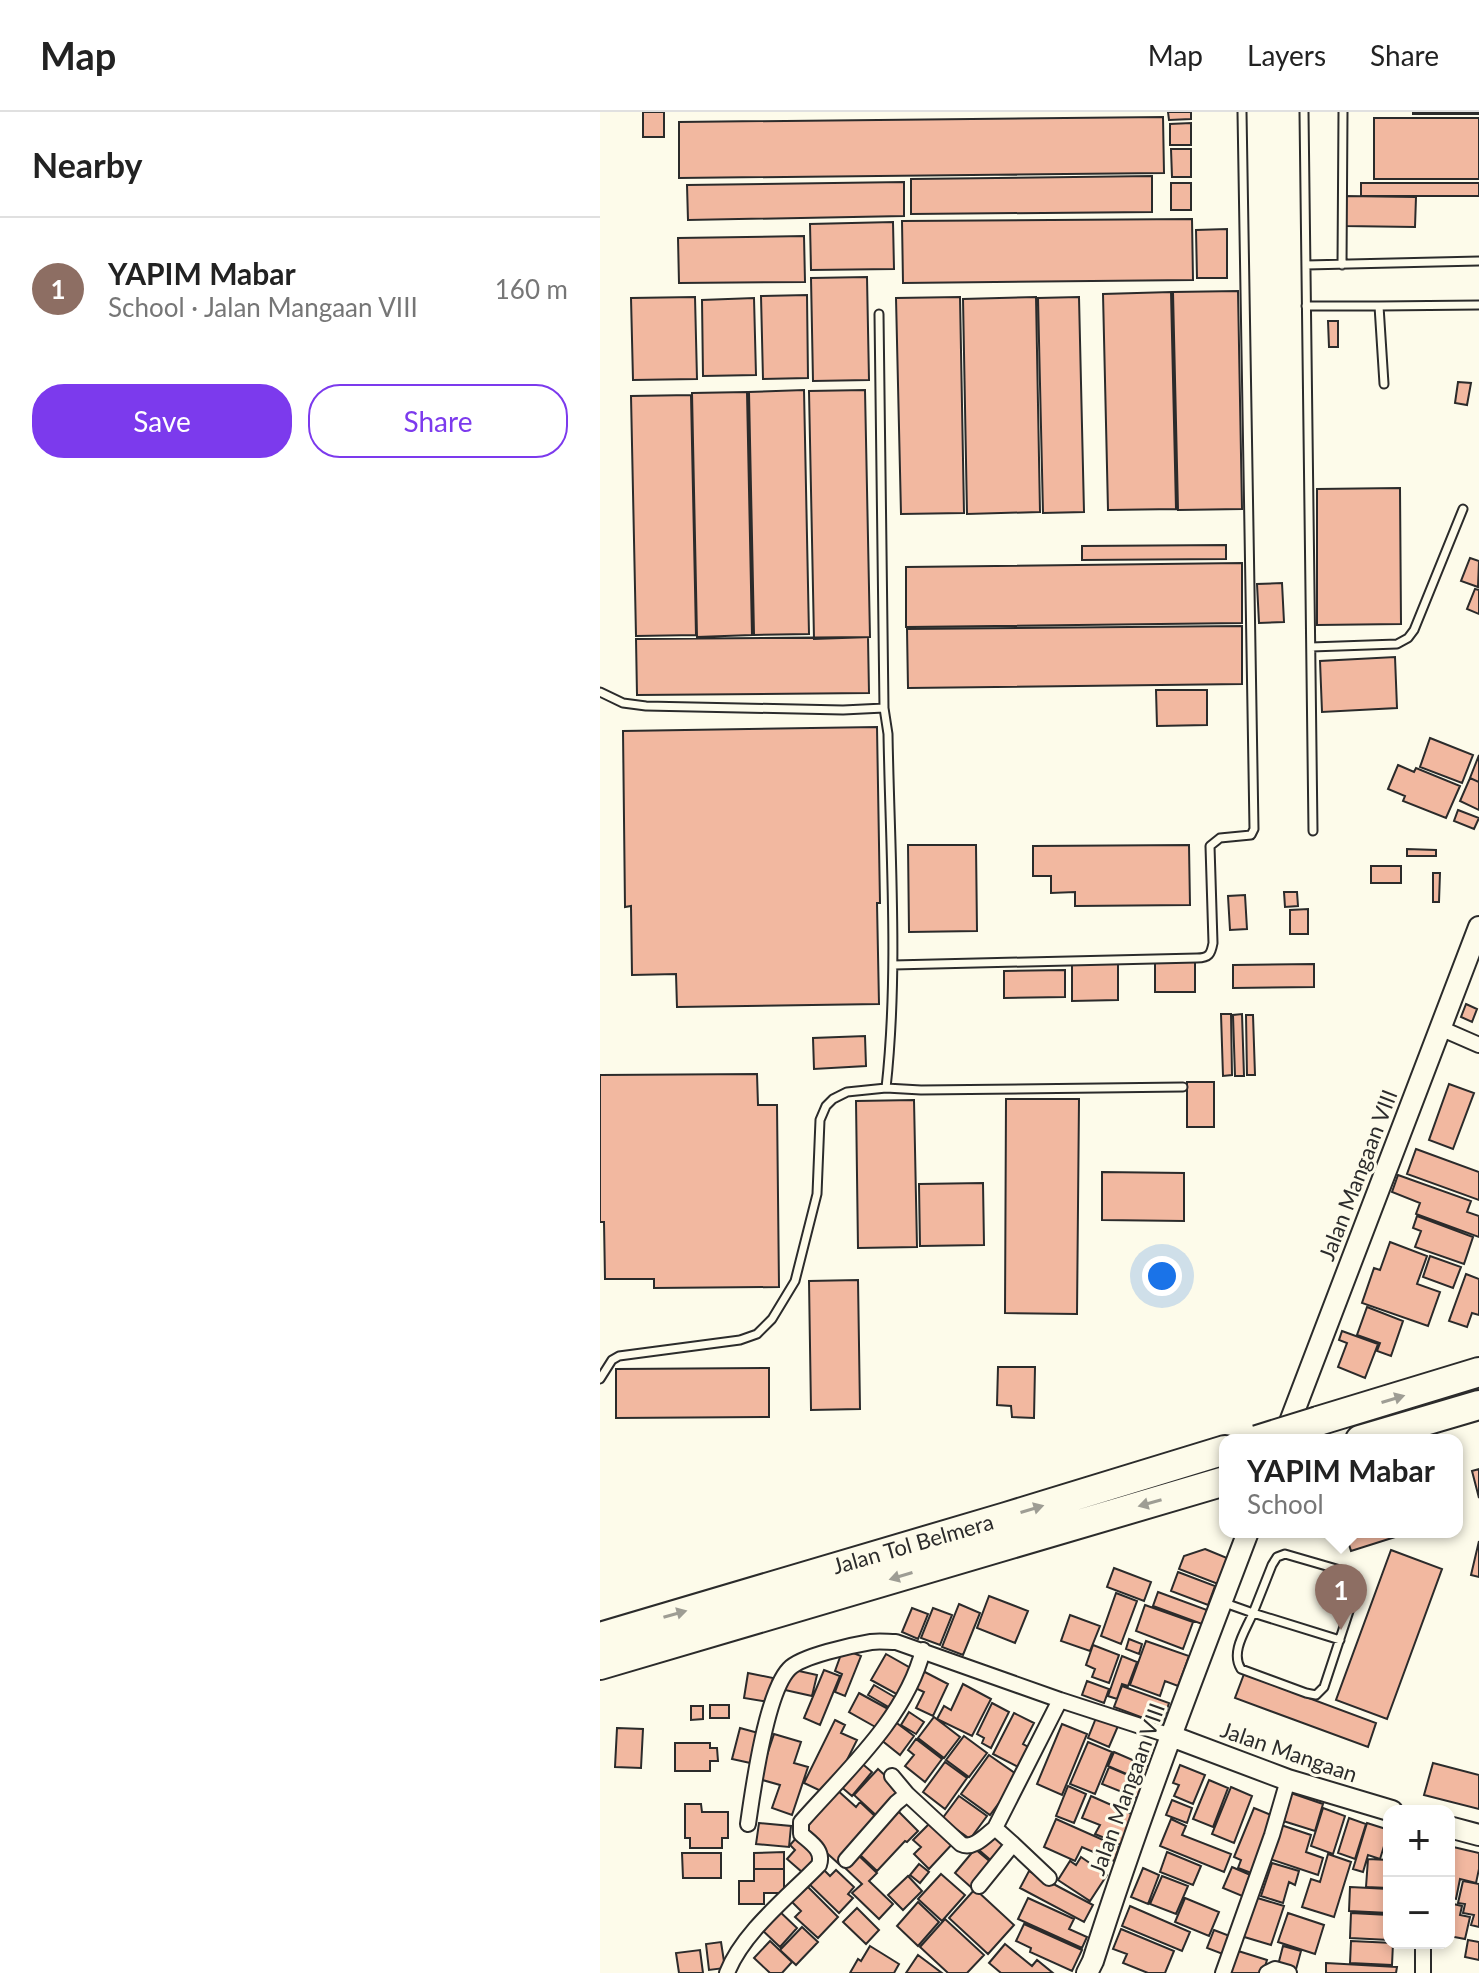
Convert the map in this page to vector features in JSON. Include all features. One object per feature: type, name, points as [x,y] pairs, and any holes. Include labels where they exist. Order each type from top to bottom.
[{"type":"highway","points":[[1276,1434],[1479,1372]]},
{"type":"highway","points":[[1380,1434],[1479,1405]]},
{"type":"highway","name":"Jalan Tol Belmera","points":[[600,1637],[1219,1452]]},
{"type":"highway","name":"Jalan Tol Belmera","points":[[600,1665],[1219,1483]]},
{"type":"street","name":"Jalan Mangaan VIII","points":[[1285,1434],[1479,927]]},
{"type":"street","points":[[1440,1028],[1479,1045]]},
{"type":"street","name":"Jalan Mangaan VIII","points":[[1087,1973],[1246,1538]]},
{"type":"street","points":[[748,1824],[768,1717],[781,1681],[789,1669],[826,1652],[873,1642],[896,1642],[923,1650],[1171,1736]]},
{"type":"street","points":[[727,1973],[733,1956],[745,1940],[819,1865],[818,1849],[801,1834],[801,1822],[890,1720],[920,1663],[923,1650]]},
{"type":"street","points":[[892,1776],[961,1844],[972,1845],[995,1828],[1060,1700]]},
{"type":"street","name":"Jalan Mangaan","points":[[1171,1736],[1288,1780],[1383,1808]]},
{"type":"street","points":[[1223,1973],[1288,1780]]},
{"type":"street","points":[[846,1860],[907,1794]]},
{"type":"street","points":[[995,1828],[1049,1878]]},
{"type":"street","points":[[1455,1829],[1479,1835]]},
{"type":"street","points":[[979,1886],[1013,1844]]},
{"type":"street","points":[[1423,1949],[1423,1973]]},
{"type":"street","points":[[1267,1973],[1275,1969],[1289,1973]]},
{"type":"lane","points":[[893,965],[1197,958],[1210,955],[1213,943],[1210,846],[1220,838],[1251,835],[1254,829],[1242,112]]},
{"type":"lane","points":[[1304,112],[1313,831]]},
{"type":"lane","points":[[1342,265],[1343,112]]},
{"type":"lane","points":[[1306,265],[1479,261]]},
{"type":"lane","points":[[1306,306],[1479,305]]},
{"type":"lane","points":[[1379,306],[1384,384]]},
{"type":"lane","points":[[879,314],[884,708],[888,734],[893,965],[886,1088]]},
{"type":"lane","points":[[1311,647],[1397,644],[1408,638],[1463,509]]},
{"type":"lane","points":[[600,692],[623,703],[646,706],[884,708]]},
{"type":"lane","points":[[600,1379],[612,1360],[619,1356],[740,1340],[757,1334],[772,1319],[795,1281],[817,1194],[820,1120],[833,1099],[847,1092],[886,1088],[1183,1087]]},
{"type":"lane","points":[[1285,1554],[1347,1572],[1356,1580],[1356,1590],[1340,1640],[1324,1687],[1316,1695],[1241,1669],[1236,1662],[1237,1652],[1272,1565],[1277,1557],[1285,1554]]},
{"type":"lane","points":[[1222,1602],[1340,1640]]},
{"type":"building","points":[[643,112],[664,112],[664,137],[643,137]]},
{"type":"building","points":[[1168,112],[1191,112],[1191,119],[1169,120]]},
{"type":"building","points":[[1479,112],[1479,114],[1413,114]]},
{"type":"building","points":[[1163,117],[1164,173],[679,178],[679,122]]},
{"type":"building","points":[[1374,118],[1479,118],[1479,179],[1374,179]]},
{"type":"building","points":[[1191,123],[1191,145],[1170,145],[1170,124]]},
{"type":"building","points":[[1171,149],[1191,149],[1191,177],[1172,177]]},
{"type":"building","points":[[1152,176],[1152,212],[911,214],[911,179]]},
{"type":"building","points":[[904,182],[904,216],[688,220],[687,185]]},
{"type":"building","points":[[1171,183],[1191,183],[1191,210],[1171,210]]},
{"type":"building","points":[[1361,183],[1479,183],[1479,196],[1361,196]]},
{"type":"building","points":[[1345,196],[1416,197],[1415,227],[1344,226]]},
{"type":"building","points":[[1192,219],[1193,280],[903,283],[902,221]]},
{"type":"building","points":[[893,222],[894,269],[811,270],[810,224]]},
{"type":"building","points":[[1227,229],[1227,278],[1197,278],[1196,230]]},
{"type":"building","points":[[804,236],[805,282],[679,283],[678,238]]},
{"type":"building","points":[[867,277],[869,380],[813,381],[811,278]]},
{"type":"building","points":[[1238,291],[1242,509],[1178,510],[1173,292]]},
{"type":"building","points":[[1171,292],[1176,509],[1108,510],[1103,294]]},
{"type":"building","points":[[807,295],[808,378],[763,379],[761,296]]},
{"type":"building","points":[[695,297],[697,379],[633,380],[631,298]]},
{"type":"building","points":[[960,297],[964,513],[901,514],[896,298]]},
{"type":"building","points":[[1036,297],[1040,512],[967,514],[963,299]]},
{"type":"building","points":[[1079,297],[1084,512],[1043,513],[1038,298]]},
{"type":"building","points":[[754,298],[756,375],[703,376],[702,300]]},
{"type":"building","points":[[1328,321],[1338,321],[1338,347],[1329,347]]},
{"type":"building","points":[[1458,382],[1471,383],[1467,405],[1455,403]]},
{"type":"building","points":[[804,390],[809,634],[754,635],[749,392]]},
{"type":"building","points":[[865,390],[870,637],[814,639],[809,391]]},
{"type":"building","points":[[747,392],[752,635],[697,637],[692,393]]},
{"type":"building","points":[[691,395],[696,635],[636,636],[631,396]]},
{"type":"building","points":[[1400,488],[1401,624],[1317,625],[1317,489]]},
{"type":"building","points":[[1226,545],[1226,559],[1082,560],[1082,546]]},
{"type":"building","points":[[1470,558],[1479,561],[1478,587],[1461,581]]},
{"type":"building","points":[[1242,563],[1242,623],[906,627],[906,567]]},
{"type":"building","points":[[1282,583],[1284,622],[1259,623],[1257,584]]},
{"type":"building","points":[[1475,589],[1479,590],[1479,614],[1467,609]]},
{"type":"building","points":[[1242,626],[1242,684],[908,688],[907,629]]},
{"type":"building","points":[[868,637],[869,693],[637,695],[636,639]]},
{"type":"building","points":[[1395,657],[1397,708],[1322,712],[1320,661]]},
{"type":"building","points":[[1156,690],[1207,690],[1207,725],[1157,726]]},
{"type":"building","points":[[877,727],[879,1004],[677,1007],[676,974],[632,975],[631,906],[625,907],[623,731]]},
{"type":"building","points":[[1430,738],[1473,755],[1462,783],[1420,767]]},
{"type":"building","points":[[1479,755],[1479,782],[1470,778]]},
{"type":"building","points":[[1398,765],[1414,772],[1416,768],[1460,786],[1446,818],[1403,801],[1405,796],[1388,789]]},
{"type":"building","points":[[1470,778],[1479,782],[1479,810],[1460,801]]},
{"type":"building","points":[[1458,810],[1479,818],[1474,829],[1454,821]]},
{"type":"building","points":[[908,845],[976,845],[977,931],[909,932]]},
{"type":"building","points":[[1189,845],[1190,905],[1075,906],[1075,892],[1051,893],[1051,876],[1033,876],[1033,846]]},
{"type":"building","points":[[1407,849],[1436,850],[1436,856],[1407,856]]},
{"type":"building","points":[[1371,866],[1401,866],[1401,883],[1371,883]]},
{"type":"building","points":[[1433,873],[1440,873],[1439,902],[1433,902]]},
{"type":"building","points":[[1284,892],[1297,892],[1298,906],[1285,907]]},
{"type":"building","points":[[1245,895],[1247,929],[1230,930],[1228,896]]},
{"type":"building","points":[[1308,909],[1308,934],[1290,934],[1290,910]]},
{"type":"building","points":[[1195,960],[1195,992],[1155,992],[1155,961]]},
{"type":"building","points":[[1118,963],[1118,1000],[1072,1001],[1072,964]]},
{"type":"building","points":[[1314,964],[1314,987],[1233,988],[1233,965]]},
{"type":"building","points":[[1065,970],[1065,997],[1004,998],[1004,971]]},
{"type":"building","points":[[1466,1004],[1477,1009],[1472,1022],[1461,1017]]},
{"type":"building","points":[[1221,1014],[1231,1014],[1232,1075],[1223,1076]]},
{"type":"building","points":[[1242,1014],[1244,1076],[1235,1076],[1233,1015]]},
{"type":"building","points":[[1246,1015],[1253,1015],[1255,1075],[1247,1075]]},
{"type":"building","points":[[865,1036],[866,1066],[814,1069],[813,1038]]},
{"type":"building","points":[[757,1074],[758,1105],[777,1105],[779,1287],[654,1288],[654,1279],[605,1279],[604,1222],[600,1222],[600,1075]]},
{"type":"building","points":[[1187,1082],[1214,1082],[1214,1127],[1187,1127]]},
{"type":"building","points":[[1449,1084],[1474,1093],[1453,1149],[1429,1140]]},
{"type":"building","points":[[1006,1099],[1079,1099],[1077,1314],[1005,1313]]},
{"type":"building","points":[[914,1100],[917,1247],[858,1248],[856,1101]]},
{"type":"building","points":[[1416,1149],[1479,1172],[1479,1200],[1407,1174]]},
{"type":"building","points":[[1102,1172],[1184,1173],[1184,1221],[1102,1220]]},
{"type":"building","points":[[1398,1175],[1471,1201],[1467,1212],[1479,1216],[1479,1237],[1416,1214],[1420,1203],[1392,1192]]},
{"type":"building","points":[[983,1183],[984,1245],[920,1246],[919,1184]]},
{"type":"building","points":[[1417,1216],[1473,1237],[1464,1264],[1415,1247],[1421,1231],[1413,1228]]},
{"type":"building","points":[[1390,1242],[1427,1256],[1417,1284],[1440,1292],[1428,1326],[1362,1303],[1374,1268],[1380,1270]]},
{"type":"building","points":[[1430,1256],[1461,1267],[1453,1288],[1423,1277]]},
{"type":"building","points":[[1466,1274],[1479,1279],[1479,1315],[1472,1313],[1467,1327],[1449,1321]]},
{"type":"building","points":[[858,1280],[860,1409],[811,1410],[809,1281]]},
{"type":"building","points":[[1367,1307],[1403,1321],[1391,1356],[1377,1351],[1380,1343],[1357,1335]]},
{"type":"building","points":[[1342,1331],[1378,1344],[1365,1378],[1338,1367],[1347,1343],[1339,1340]]},
{"type":"building","points":[[998,1367],[1035,1367],[1034,1418],[1012,1417],[1011,1406],[997,1405]]},
{"type":"building","points":[[769,1368],[769,1417],[616,1418],[616,1369]]},
{"type":"building","points":[[1479,1469],[1479,1498],[1472,1471]]},
{"type":"building","points":[[1347,1538],[1392,1538],[1351,1551]]},
{"type":"building","points":[[1479,1541],[1479,1577],[1471,1575]]},
{"type":"building","points":[[1205,1549],[1227,1558],[1218,1584],[1179,1569],[1184,1556]]},
{"type":"building","points":[[1391,1550],[1442,1569],[1387,1719],[1336,1700]]},
{"type":"building","points":[[1114,1568],[1151,1582],[1144,1601],[1107,1587]]},
{"type":"building","points":[[1178,1572],[1215,1586],[1208,1605],[1171,1591]]},
{"type":"building","points":[[1158,1592],[1207,1610],[1202,1624],[1153,1606]]},
{"type":"building","points":[[1116,1593],[1137,1601],[1121,1644],[1101,1636]]},
{"type":"building","points":[[989,1596],[1028,1611],[1015,1643],[977,1628]]},
{"type":"building","points":[[959,1604],[980,1613],[963,1655],[942,1647]]},
{"type":"building","points":[[1145,1605],[1193,1622],[1183,1649],[1136,1631]]},
{"type":"building","points":[[912,1608],[928,1614],[918,1639],[902,1632]]},
{"type":"building","points":[[933,1608],[952,1615],[940,1645],[921,1638]]},
{"type":"building","points":[[1070,1615],[1100,1626],[1090,1651],[1061,1641]]},
{"type":"building","points":[[1129,1639],[1142,1644],[1139,1654],[1126,1649]]},
{"type":"building","points":[[1146,1641],[1189,1656],[1178,1686],[1165,1681],[1160,1696],[1130,1685]]},
{"type":"building","points":[[1093,1645],[1119,1655],[1109,1683],[1092,1677],[1095,1669],[1086,1665]]},
{"type":"building","points":[[843,1649],[861,1656],[845,1696],[835,1692],[842,1674],[835,1671]]},
{"type":"building","points":[[886,1654],[914,1670],[900,1696],[871,1680]]},
{"type":"building","points":[[1122,1656],[1137,1662],[1128,1686],[1122,1684],[1117,1699],[1108,1696]]},
{"type":"building","points":[[790,1669],[817,1675],[812,1696],[785,1690]]},
{"type":"building","points":[[824,1670],[840,1676],[820,1725],[804,1718]]},
{"type":"building","points":[[921,1670],[948,1684],[933,1716],[916,1708],[924,1692],[913,1687]]},
{"type":"building","points":[[748,1673],[773,1678],[769,1702],[744,1698]]},
{"type":"building","points":[[1244,1674],[1376,1723],[1368,1747],[1235,1698]]},
{"type":"building","points":[[1087,1681],[1109,1689],[1104,1703],[1082,1695]]},
{"type":"building","points":[[963,1684],[991,1699],[972,1736],[937,1719],[944,1706],[951,1710]]},
{"type":"building","points":[[874,1685],[898,1699],[892,1709],[868,1695]]},
{"type":"building","points":[[1122,1686],[1169,1703],[1162,1725],[1114,1707]]},
{"type":"building","points":[[859,1693],[890,1710],[879,1729],[849,1712]]},
{"type":"building","points":[[992,1703],[1009,1712],[991,1748],[982,1743],[984,1738],[977,1734]]},
{"type":"building","points":[[710,1705],[729,1705],[729,1718],[710,1718]]},
{"type":"building","points":[[691,1706],[703,1706],[703,1719],[691,1720]]},
{"type":"building","points":[[909,1712],[924,1722],[916,1734],[901,1725]]},
{"type":"building","points":[[1014,1713],[1034,1723],[1023,1744],[1032,1749],[1022,1769],[993,1754]]},
{"type":"building","points":[[934,1717],[960,1737],[944,1758],[918,1738]]},
{"type":"building","points":[[1096,1718],[1118,1726],[1109,1747],[1088,1738]]},
{"type":"building","points":[[835,1720],[845,1725],[841,1733],[857,1740],[836,1782],[830,1779],[823,1792],[804,1783]]},
{"type":"building","points":[[894,1721],[914,1736],[900,1755],[880,1739]]},
{"type":"building","points":[[1062,1724],[1087,1734],[1062,1795],[1037,1784]]},
{"type":"building","points":[[617,1728],[643,1729],[641,1768],[615,1767]]},
{"type":"building","points":[[740,1728],[762,1734],[755,1764],[732,1759]]},
{"type":"building","points":[[774,1734],[801,1742],[794,1763],[808,1767],[792,1815],[772,1808],[780,1785],[759,1779]]},
{"type":"building","points":[[964,1736],[987,1753],[969,1777],[946,1760]]},
{"type":"building","points":[[916,1739],[942,1759],[925,1782],[905,1766],[914,1755],[908,1750]]},
{"type":"building","points":[[1088,1742],[1112,1752],[1095,1794],[1070,1784]]},
{"type":"building","points":[[675,1743],[710,1743],[710,1748],[717,1748],[718,1761],[710,1761],[710,1771],[675,1771]]},
{"type":"building","points":[[1114,1752],[1149,1767],[1143,1781],[1108,1766]]},
{"type":"building","points":[[989,1755],[1019,1776],[990,1815],[961,1794]]},
{"type":"building","points":[[859,1761],[872,1772],[852,1796],[839,1785]]},
{"type":"building","points":[[945,1762],[967,1778],[945,1809],[923,1792]]},
{"type":"building","points":[[1433,1763],[1479,1775],[1479,1809],[1424,1795]]},
{"type":"building","points":[[1180,1765],[1205,1775],[1193,1804],[1174,1796],[1179,1785],[1173,1783]]},
{"type":"building","points":[[1109,1767],[1144,1782],[1137,1798],[1102,1784]]},
{"type":"building","points":[[878,1769],[903,1792],[879,1818],[854,1795]]},
{"type":"building","points":[[1209,1780],[1228,1788],[1213,1827],[1193,1819]]},
{"type":"building","points":[[1068,1786],[1086,1794],[1074,1823],[1056,1816]]},
{"type":"building","points":[[1231,1787],[1252,1796],[1234,1843],[1212,1834]]},
{"type":"building","points":[[836,1789],[856,1807],[860,1802],[878,1819],[839,1864],[800,1829]]},
{"type":"building","points":[[1288,1792],[1323,1804],[1315,1831],[1280,1820]]},
{"type":"building","points":[[959,1796],[987,1816],[970,1839],[942,1819]]},
{"type":"building","points":[[1091,1796],[1134,1815],[1121,1845],[1095,1834],[1100,1825],[1082,1818]]},
{"type":"building","points":[[1172,1800],[1192,1808],[1187,1823],[1166,1815]]},
{"type":"building","points":[[685,1804],[701,1804],[702,1812],[728,1812],[728,1838],[722,1838],[722,1848],[690,1848],[690,1838],[685,1838]]},
{"type":"building","points":[[1254,1808],[1276,1817],[1254,1874],[1238,1868],[1241,1860],[1234,1857]]},
{"type":"building","points":[[1323,1808],[1345,1816],[1333,1854],[1311,1846]]},
{"type":"building","points":[[896,1809],[918,1831],[877,1871],[856,1851]]},
{"type":"building","points":[[1349,1818],[1366,1824],[1355,1859],[1338,1853]]},
{"type":"building","points":[[1056,1819],[1119,1847],[1114,1861],[1082,1847],[1075,1861],[1044,1847]]},
{"type":"building","points":[[1171,1819],[1186,1826],[1182,1835],[1231,1854],[1224,1872],[1160,1846]]},
{"type":"building","points":[[933,1820],[955,1841],[929,1869],[914,1854],[921,1847],[913,1840]]},
{"type":"building","points":[[759,1823],[791,1826],[789,1847],[756,1844]]},
{"type":"building","points":[[1367,1823],[1383,1828],[1380,1859],[1368,1855],[1363,1872],[1353,1869]]},
{"type":"building","points":[[1278,1824],[1311,1835],[1306,1852],[1323,1858],[1318,1875],[1267,1858]]},
{"type":"building","points":[[994,1832],[1010,1845],[994,1863],[979,1850]]},
{"type":"building","points":[[798,1836],[819,1854],[802,1872],[787,1859],[795,1850],[790,1845]]},
{"type":"building","points":[[1455,1847],[1479,1853],[1476,1883],[1460,1879],[1456,1899]]},
{"type":"building","points":[[975,1849],[993,1864],[973,1889],[955,1873]]},
{"type":"building","points":[[784,1852],[784,1869],[754,1869],[754,1853]]},
{"type":"building","points":[[1167,1852],[1201,1866],[1193,1885],[1160,1872]]},
{"type":"building","points":[[682,1853],[721,1853],[721,1878],[683,1878]]},
{"type":"building","points":[[857,1854],[877,1873],[869,1881],[893,1904],[879,1919],[852,1893],[862,1884],[844,1867]]},
{"type":"building","points":[[1328,1854],[1351,1862],[1334,1917],[1302,1907],[1311,1879],[1320,1882]]},
{"type":"building","points":[[1081,1857],[1107,1875],[1090,1901],[1058,1880],[1070,1861],[1076,1865]]},
{"type":"building","points":[[1368,1859],[1383,1860],[1383,1888],[1366,1887]]},
{"type":"building","points":[[1272,1863],[1299,1871],[1295,1885],[1289,1882],[1283,1903],[1261,1896]]},
{"type":"building","points":[[919,1864],[929,1872],[920,1883],[910,1875]]},
{"type":"building","points":[[820,1866],[830,1876],[836,1870],[854,1887],[848,1894],[853,1898],[839,1913],[806,1881]]},
{"type":"building","points":[[1232,1867],[1255,1877],[1247,1898],[1223,1888]]},
{"type":"building","points":[[1143,1868],[1159,1875],[1148,1904],[1131,1897]]},
{"type":"building","points":[[754,1869],[784,1869],[784,1893],[764,1893],[764,1904],[739,1904],[739,1881],[754,1881]]},
{"type":"building","points":[[1029,1871],[1093,1905],[1084,1922],[1020,1888]]},
{"type":"building","points":[[941,1874],[965,1895],[942,1921],[918,1899]]},
{"type":"building","points":[[908,1876],[922,1891],[903,1910],[888,1895]]},
{"type":"building","points":[[1162,1876],[1188,1886],[1176,1914],[1150,1904]]},
{"type":"building","points":[[1463,1881],[1479,1884],[1479,1927],[1471,1925],[1474,1915],[1463,1913],[1465,1904],[1458,1903]]},
{"type":"building","points":[[804,1883],[838,1917],[818,1938],[795,1917],[801,1911],[789,1899]]},
{"type":"building","points":[[1350,1887],[1383,1889],[1383,1913],[1349,1911]]},
{"type":"building","points":[[975,1889],[1014,1925],[988,1954],[949,1918]]},
{"type":"building","points":[[1254,1897],[1284,1906],[1271,1945],[1241,1936]]},
{"type":"building","points":[[1028,1898],[1074,1919],[1069,1929],[1087,1937],[1082,1948],[1018,1919]]},
{"type":"building","points":[[1185,1898],[1219,1912],[1209,1936],[1175,1922]]},
{"type":"building","points":[[918,1902],[939,1922],[918,1946],[897,1926]]},
{"type":"building","points":[[1455,1904],[1462,1906],[1460,1915],[1470,1917],[1465,1939],[1455,1937]]},
{"type":"building","points":[[1130,1906],[1190,1932],[1182,1951],[1122,1926]]},
{"type":"building","points":[[857,1908],[879,1930],[866,1944],[843,1922]]},
{"type":"building","points":[[777,1909],[797,1928],[780,1947],[760,1928]]},
{"type":"building","points":[[1288,1913],[1324,1925],[1315,1954],[1278,1942]]},
{"type":"building","points":[[1351,1913],[1383,1915],[1383,1940],[1350,1938]]},
{"type":"building","points":[[945,1919],[984,1955],[967,1973],[948,1973],[920,1947]]},
{"type":"building","points":[[1024,1924],[1082,1950],[1072,1971],[1030,1952],[1031,1948],[1016,1941]]},
{"type":"building","points":[[802,1927],[818,1942],[796,1965],[780,1950]]},
{"type":"building","points":[[1121,1929],[1174,1951],[1165,1973],[1148,1973],[1123,1963],[1127,1954],[1113,1949]]},
{"type":"building","points":[[1214,1930],[1235,1938],[1228,1956],[1207,1948]]},
{"type":"building","points":[[1468,1940],[1479,1942],[1479,1960],[1465,1957]]},
{"type":"building","points":[[770,1941],[792,1962],[782,1973],[770,1973],[754,1958]]},
{"type":"building","points":[[1351,1941],[1383,1943],[1383,1949],[1393,1949],[1392,1965],[1350,1963]]},
{"type":"building","points":[[721,1942],[725,1968],[709,1970],[706,1944]]},
{"type":"building","points":[[1005,1944],[1032,1966],[1037,1960],[1053,1973],[1001,1973],[989,1963]]},
{"type":"building","points":[[870,1946],[899,1964],[894,1973],[850,1973]]},
{"type":"building","points":[[1283,1946],[1301,1951],[1295,1973],[1277,1969]]},
{"type":"building","points":[[700,1950],[703,1973],[679,1973],[676,1953]]},
{"type":"building","points":[[1235,1950],[1267,1960],[1263,1973],[1227,1973]]},
{"type":"building","points":[[918,1955],[942,1973],[906,1973]]},
{"type":"building","points":[[1326,1963],[1397,1967],[1396,1973],[1326,1973]]},
{"type":"place","name":"YAPIM Mabar","points":[[1341,1630]]}]
